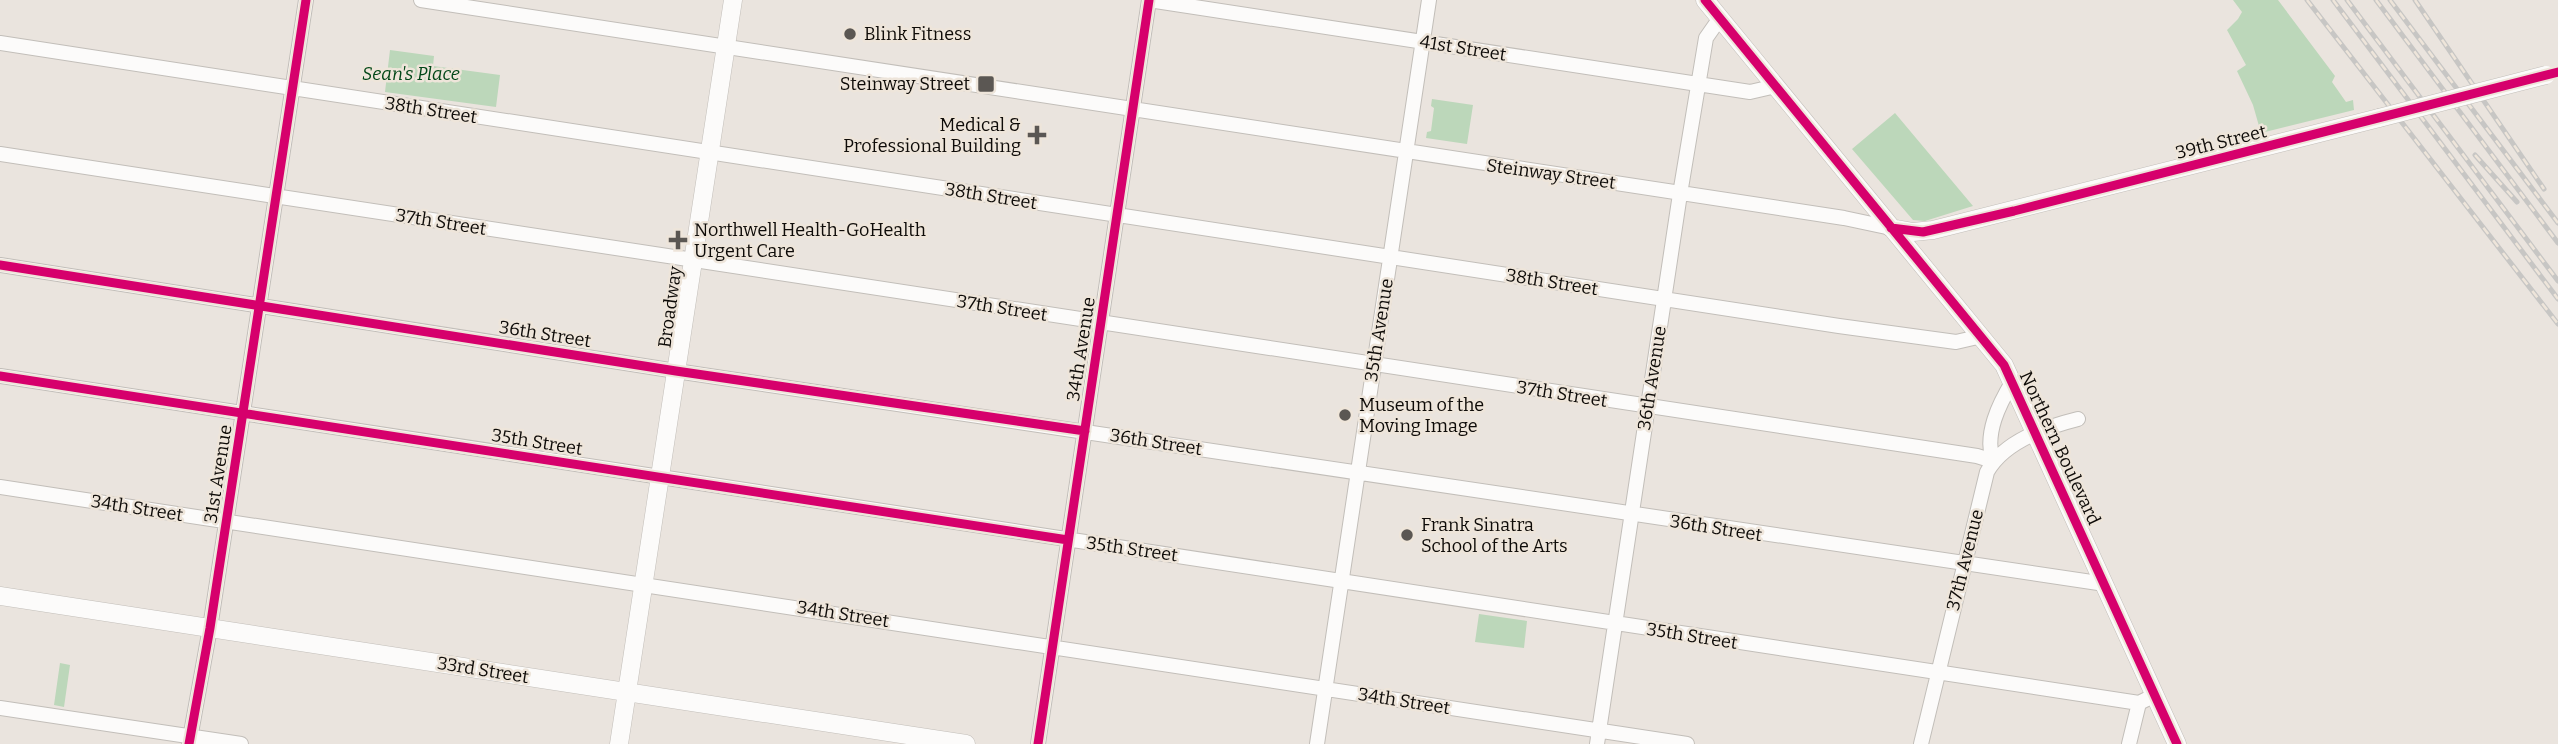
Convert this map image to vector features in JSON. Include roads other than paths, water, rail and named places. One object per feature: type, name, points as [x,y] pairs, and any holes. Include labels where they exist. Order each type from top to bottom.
[{"type":"main road","name":"Broadway","points":[[619,744],[733,0]]},
{"type":"main road","name":"Northern Boulevard","points":[[1705,0],[2004,365],[2105,584],[2147,699],[2177,744]]},
{"type":"main road","name":"39th Street","points":[[1892,228],[1923,232],[1975,220],[2558,72]]},
{"type":"main road","name":"33rd Street","points":[[0,596],[966,744]]},
{"type":"street","name":"31st Avenue","points":[[190,740],[210,628],[306,0]]},
{"type":"street","name":"Steinway Street","points":[[421,0],[1844,218],[1892,228]]},
{"type":"street","name":"41st Street","points":[[1149,0],[1756,92],[1776,86]]},
{"type":"street","name":"34th Avenue","points":[[1038,744],[1149,0]]},
{"type":"street","name":"35th Avenue","points":[[1317,744],[1429,0]]},
{"type":"street","name":"36th Avenue","points":[[1598,737],[1706,38],[1720,18]]},
{"type":"street","name":"38th Street","points":[[0,43],[1664,299],[1956,342],[1982,336]]},
{"type":"street","name":"37th Street","points":[[0,154],[1977,456],[1993,461]]},
{"type":"street","name":"36th Street","points":[[0,265],[676,371],[2105,584]]},
{"type":"street","name":"35th Street","points":[[0,376],[1879,665],[2147,699]]},
{"type":"street","name":"37th Avenue","points":[[1921,744],[1985,478],[1993,461],[1989,442],[2001,400],[2013,381]]},
{"type":"street","points":[[1993,461],[2009,447],[2051,426],[2078,418]]},
{"type":"street","name":"34th Street","points":[[0,487],[1052,646],[1326,689],[1598,737],[1687,744]]},
{"type":"street","points":[[2129,744],[2147,699]]},
{"type":"street","points":[[0,708],[190,740],[241,744]]},
{"type":"railway","points":[[2307,0],[2558,324]]},
{"type":"railway","points":[[2333,0],[2558,299]]},
{"type":"railway","points":[[2347,0],[2558,281]]},
{"type":"railway","points":[[2376,0],[2558,243]]},
{"type":"railway","points":[[2390,0],[2558,223]]},
{"type":"railway","points":[[2415,0],[2544,189]]},
{"type":"railway","points":[[2475,155],[2517,202]]},
{"type":"place","name":"Blink Fitness","points":[[850,34]]},
{"type":"place","name":"Steinway Street","points":[[986,84]]},
{"type":"place","name":"Medical & Professional Building","points":[[1037,135]]},
{"type":"place","name":"Northwell Health-GoHealth Urgent Care","points":[[678,240]]},
{"type":"place","name":"Museum of the Moving Image","points":[[1345,415]]},
{"type":"place","name":"Frank Sinatra School of the Arts","points":[[1407,535]]},
{"type":"park label","name":"Sean's Place","points":[[411,74]]}]
